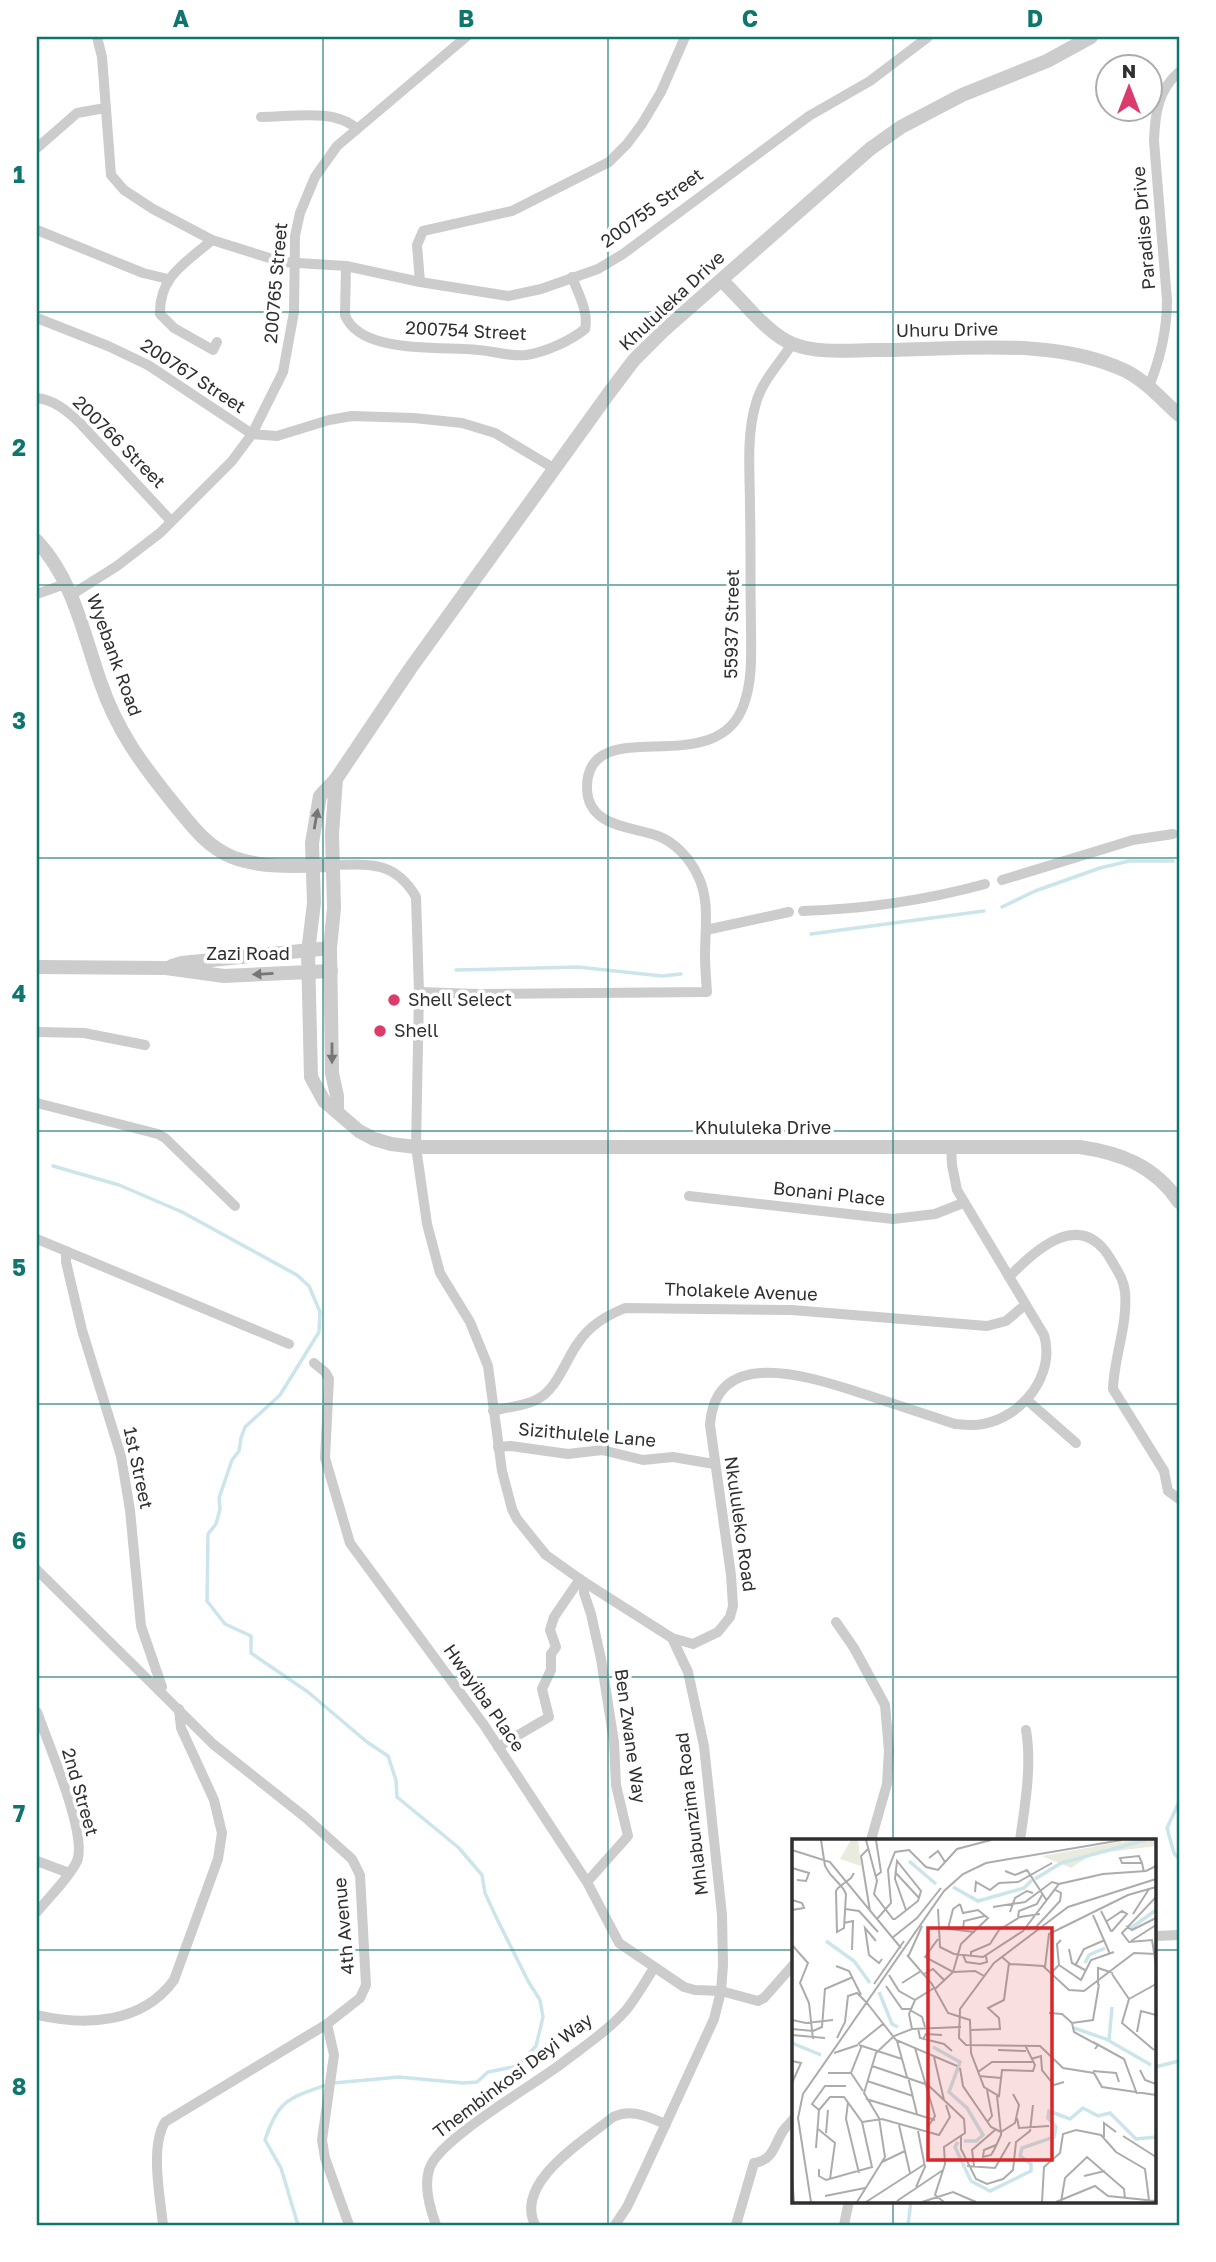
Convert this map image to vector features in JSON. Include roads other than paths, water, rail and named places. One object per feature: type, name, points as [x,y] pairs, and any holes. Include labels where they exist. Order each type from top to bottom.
[{"type":"street","points":[[38,144],[77,113],[105,108],[102,57],[97,37]]},
{"type":"street","name":"200765 Street","points":[[37,594],[68,589],[140,550],[232,461],[252,434],[276,390],[286,362],[295,312],[295,236],[300,213],[315,177],[337,146],[465,37]]},
{"type":"street","points":[[419,282],[417,245],[423,231],[512,211],[609,162],[642,124],[661,92],[685,37]]},
{"type":"street","name":"200755 Street","points":[[105,108],[109,167],[113,179],[124,190],[153,209],[212,240],[259,256],[346,266],[419,282],[508,296],[541,289],[598,269],[623,254],[810,116],[870,80],[928,37]]},
{"type":"street","name":"Khululeka Drive","points":[[1091,37],[1047,61],[962,95],[901,127],[870,149],[663,331],[634,360],[410,669],[336,779],[320,796],[312,844],[314,903],[308,952],[311,1077],[324,1101],[359,1130],[390,1144],[416,1147],[1080,1147],[1126,1157],[1165,1182],[1179,1202]]},
{"type":"street","name":"Paradise Drive","points":[[1149,386],[1165,341],[1167,326],[1154,141],[1155,116],[1161,94],[1179,72]]},
{"type":"street","points":[[261,117],[325,117],[350,122],[357,129]]},
{"type":"street","points":[[37,230],[143,273],[168,279]]},
{"type":"street","points":[[212,240],[168,279],[163,287],[160,314],[164,320],[213,350],[217,342]]},
{"type":"street","name":"200754 Street","points":[[346,266],[345,315],[348,322],[371,338],[420,349],[478,350],[509,355],[528,355],[571,338],[585,329],[584,311],[572,278]]},
{"type":"street","name":"Uhuru Drive","points":[[722,281],[771,330],[792,344],[807,348],[845,350],[1014,348],[1082,355],[1116,367],[1149,386],[1179,415]]},
{"type":"street","name":"200767 Street","points":[[37,318],[148,365],[252,434]]},
{"type":"street","name":"55937 Street","points":[[418,992],[707,992],[705,897],[698,876],[673,844],[659,836],[607,822],[596,813],[589,800],[587,785],[597,761],[607,753],[623,748],[699,744],[714,739],[728,731],[744,705],[751,669],[749,473],[752,421],[756,402],[764,385],[792,344]]},
{"type":"street","name":"200766 Street","points":[[37,398],[51,401],[79,422],[171,521]]},
{"type":"street","points":[[252,434],[277,436],[352,416],[462,423],[495,433],[555,469]]},
{"type":"street","name":"Wyebank Road","points":[[37,541],[46,551],[68,589],[115,720],[138,759],[198,833],[218,849],[250,862],[333,865]]},
{"type":"street","name":"Khululeka Drive","points":[[336,779],[332,834],[334,908],[330,948],[332,1073],[337,1111]]},
{"type":"street","points":[[1002,880],[1133,840],[1173,834]]},
{"type":"street","name":"Nkululeko Road","points":[[333,865],[372,865],[398,873],[409,884],[416,897],[416,1147],[427,1224],[440,1273],[470,1322],[488,1366],[498,1447],[507,1492],[517,1519],[546,1555],[672,1638],[693,1644],[709,1638],[725,1625],[733,1606],[710,1425],[713,1406],[730,1384],[748,1374],[800,1374],[956,1424],[972,1426],[1012,1412],[1027,1399],[1041,1377],[1047,1348],[1044,1335],[963,1203],[954,1180],[951,1146]]},
{"type":"street","points":[[803,911],[894,905],[985,884]]},
{"type":"street","points":[[706,930],[789,912]]},
{"type":"street","name":"Zazi Road","points":[[166,968],[183,963],[330,948]]},
{"type":"street","name":"Zazi Road","points":[[37,967],[166,968],[224,976],[331,971]]},
{"type":"street","points":[[37,1032],[84,1033],[145,1045]]},
{"type":"street","points":[[37,1102],[158,1134],[235,1206]]},
{"type":"street","name":"Bonani Place","points":[[689,1196],[893,1219],[935,1214],[963,1203]]},
{"type":"street","points":[[1009,1278],[1022,1263],[1052,1240],[1071,1234],[1094,1240],[1106,1251],[1121,1276],[1125,1291],[1125,1316],[1113,1389],[1164,1471],[1168,1491],[1179,1499]]},
{"type":"street","points":[[37,1239],[289,1344]]},
{"type":"street","name":"1st Street","points":[[66,1251],[66,1262],[82,1330],[123,1466],[141,1626],[155,1672],[165,1694]]},
{"type":"street","name":"Tholakele Avenue","points":[[493,1411],[536,1400],[551,1388],[578,1342],[593,1325],[609,1314],[625,1308],[792,1310],[987,1326],[1006,1321],[1025,1305]]},
{"type":"street","name":"Hwayiba Place","points":[[314,1363],[325,1372],[329,1380],[325,1458],[350,1544],[453,1681],[587,1882],[620,1943],[684,1987],[721,1991],[758,2001],[764,1998],[792,1966]]},
{"type":"street","points":[[1027,1399],[1076,1443]]},
{"type":"street","name":"Sizithulele Lane","points":[[498,1447],[511,1446],[568,1454],[602,1450],[642,1460],[673,1457],[714,1464]]},
{"type":"street","name":"4th Avenue","points":[[37,1570],[213,1744],[352,1858],[360,1875],[366,1985],[360,1998],[327,2024],[166,2122],[161,2129],[158,2149],[163,2225]]},
{"type":"street","points":[[498,1748],[549,1717],[542,1689],[551,1670],[551,1654],[556,1647],[550,1630],[554,1616],[582,1581]]},
{"type":"street","name":"Ben Zwane Way","points":[[582,1581],[601,1660],[614,1742],[616,1785],[628,1836],[587,1882]]},
{"type":"street","points":[[836,1622],[854,1648],[885,1705],[888,1776],[871,1839]]},
{"type":"street","name":"Mhlabunzima Road","points":[[615,2225],[627,2207],[714,2020],[721,1991],[722,1915],[704,1746],[688,1672],[672,1638]]},
{"type":"street","points":[[37,2015],[74,2022],[114,2018],[145,2007],[174,1980],[218,1859],[222,1833],[214,1800],[181,1728],[179,1709]]},
{"type":"street","name":"2nd Street","points":[[37,1712],[63,1785],[79,1849],[77,1861],[37,1912]]},
{"type":"street","points":[[1020,1839],[1028,1761],[1026,1730]]},
{"type":"street","points":[[37,1861],[69,1872]]},
{"type":"street","points":[[1156,1937],[1179,1935]]},
{"type":"street","name":"Thembinkosi Deyi Way","points":[[436,2225],[428,2188],[430,2166],[440,2153],[456,2138],[532,2086],[611,2025],[629,2007],[654,1968]]},
{"type":"street","points":[[327,2024],[334,2055],[323,2150],[349,2225]]},
{"type":"street","points":[[535,2225],[531,2213],[531,2199],[541,2179],[613,2117],[621,2113],[637,2113],[666,2124]]},
{"type":"street","points":[[736,2223],[754,2163],[770,2155],[783,2130],[792,2120]]},
{"type":"street","points":[[844,2225],[849,2202]]},
{"type":"waterway","points":[[1002,907],[1035,891],[1100,868],[1129,861],[1173,861]]},
{"type":"waterway","points":[[811,934],[984,911]]},
{"type":"waterway","points":[[456,970],[578,967],[662,976],[681,974]]},
{"type":"waterway","points":[[53,1166],[119,1185],[182,1212],[297,1275],[309,1286],[320,1312],[319,1332],[280,1395],[245,1427],[239,1451],[232,1460],[219,1498],[220,1509],[216,1524],[208,1534],[207,1601],[225,1624],[251,1636],[251,1653],[308,1692],[367,1742],[388,1756],[396,1780],[397,1797],[459,1848],[482,1875],[485,1893],[497,1919],[540,2000],[543,2017],[536,2046],[518,2066],[488,2072],[477,2082],[399,2077],[334,2083]]},
{"type":"waterway","points":[[1179,1802],[1167,1828],[1174,1853],[1179,1859]]},
{"type":"waterway","points":[[1156,2067],[1179,2061]]},
{"type":"waterway","points":[[298,2225],[281,2168],[265,2140],[275,2116],[286,2102],[326,2085]]},
{"type":"waterway","points":[[908,2225],[911,2202]]},
{"type":"place","name":"Shell Select","points":[[394,1000]]},
{"type":"place","name":"Shell","points":[[380,1031]]}]
